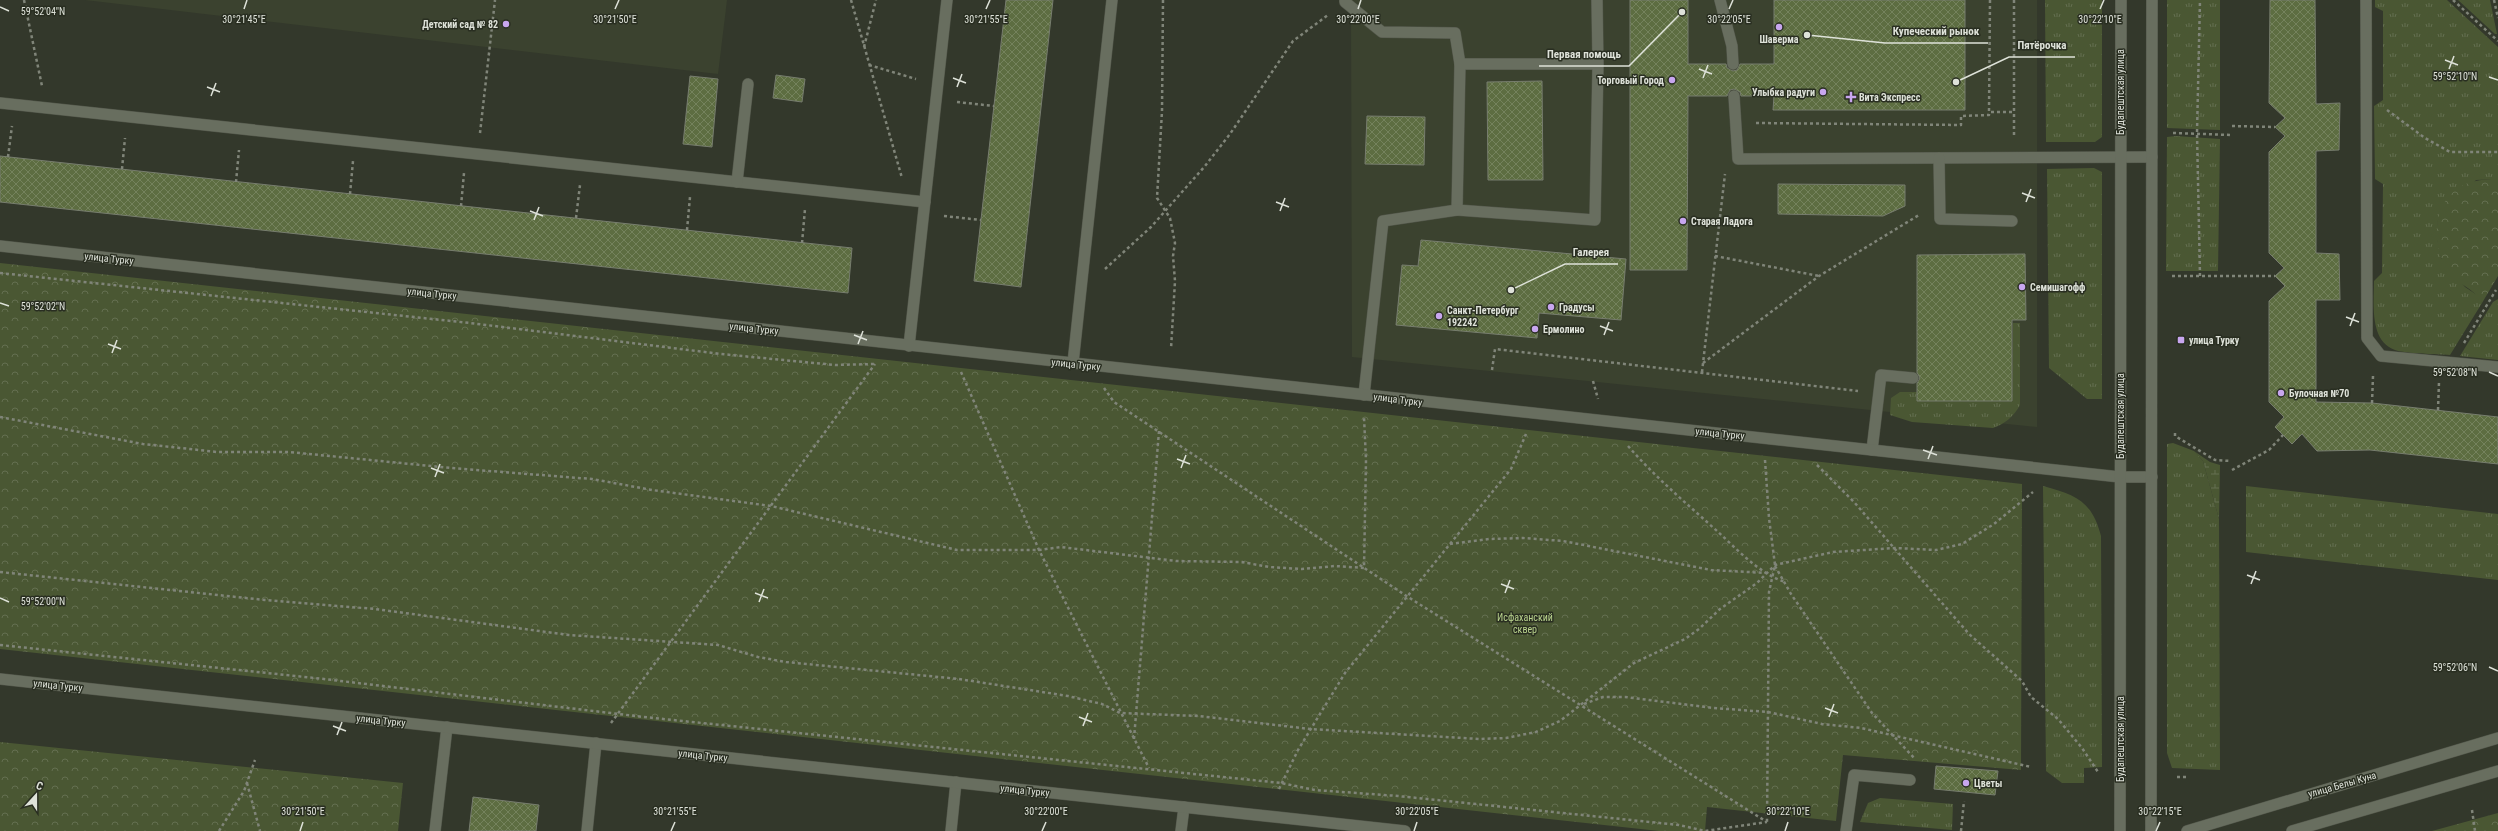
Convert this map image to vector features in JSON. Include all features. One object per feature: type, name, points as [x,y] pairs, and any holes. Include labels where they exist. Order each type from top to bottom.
[{"type":"street","points":[[909,346],[947,0]]},
{"type":"street","points":[[1073,363],[1112,0]]},
{"type":"street","points":[[1364,395],[1383,221],[1457,210],[1595,220],[1598,64],[1597,0]]},
{"type":"street","points":[[1720,0],[1732,46],[1733,64]]},
{"type":"street","name":"Будапештская улица","points":[[2120,831],[2121,0]]},
{"type":"street","points":[[2151,831],[2152,0]]},
{"type":"street","points":[[2366,0],[2367,338],[2381,356],[2498,367]]},
{"type":"street","points":[[1345,1],[1382,32],[1455,33],[1460,64],[1457,210]]},
{"type":"street","points":[[1460,64],[1598,64]]},
{"type":"street","points":[[737,182],[748,84]]},
{"type":"street","points":[[1734,96],[1738,159],[2152,157]]},
{"type":"street","points":[[0,103],[737,182],[807,190],[924,208]]},
{"type":"street","points":[[1939,158],[1940,220],[2012,221]]},
{"type":"street","name":"улица Турку","points":[[0,246],[2120,477],[2152,477]]},
{"type":"street","points":[[1872,450],[1881,375],[1913,378]]},
{"type":"street","name":"улица Турку","points":[[0,679],[1405,831]]},
{"type":"street","points":[[436,831],[447,727]]},
{"type":"street","name":"улица Белы Куна","points":[[2187,831],[2498,738]]},
{"type":"street","points":[[587,831],[596,743]]},
{"type":"street","points":[[2292,831],[2498,771]]},
{"type":"street","points":[[1846,831],[1854,775],[1910,780]]},
{"type":"street","points":[[951,831],[956,782]]},
{"type":"street","points":[[1181,831],[1184,807]]},
{"type":"path","points":[[24,0],[47,108]]},
{"type":"path","points":[[460,206],[472,154],[496,0]]},
{"type":"path","points":[[851,0],[904,183],[924,208],[981,220]]},
{"type":"path","points":[[864,48],[876,0]]},
{"type":"path","points":[[1163,0],[1162,111],[1157,198],[1170,218],[1175,243],[1173,256],[1176,281],[1171,350]]},
{"type":"path","points":[[1770,124],[1961,125],[1960,116],[1989,116],[1990,0]]},
{"type":"path","points":[[2014,0],[2014,157]]},
{"type":"path","points":[[2200,0],[2197,134],[2200,276]]},
{"type":"path","points":[[2453,0],[2498,41]]},
{"type":"path","points":[[2494,0],[2498,18]]},
{"type":"path","points":[[1080,288],[1097,277],[1166,212],[1230,134],[1293,41],[1345,1]]},
{"type":"path","points":[[869,65],[937,85]]},
{"type":"path","points":[[2366,94],[2425,138],[2450,152],[2498,152]]},
{"type":"path","points":[[936,100],[994,106]]},
{"type":"path","points":[[8,157],[14,104]]},
{"type":"path","points":[[1990,112],[2014,112]]},
{"type":"path","points":[[122,170],[128,116]]},
{"type":"path","points":[[2232,126],[2275,127]]},
{"type":"path","points":[[236,182],[241,129]]},
{"type":"path","points":[[2152,132],[2232,135]]},
{"type":"path","points":[[350,194],[355,141]]},
{"type":"path","points":[[1702,372],[1725,170],[1738,159]]},
{"type":"path","points":[[576,218],[582,165]]},
{"type":"path","points":[[687,230],[692,177]]},
{"type":"path","points":[[802,243],[807,190]]},
{"type":"path","points":[[1703,363],[1819,276],[1926,210],[1940,193]]},
{"type":"path","points":[[1715,256],[1819,276]]},
{"type":"path","points":[[0,273],[462,322],[721,354],[835,364],[882,365]]},
{"type":"path","points":[[2172,284],[2172,276],[2275,276]]},
{"type":"path","points":[[2438,410],[2446,362],[2497,289]]},
{"type":"path","points":[[1492,370],[1495,349],[1879,393]]},
{"type":"path","points":[[616,717],[875,364],[880,360]]},
{"type":"path","points":[[959,368],[1039,550],[1120,713],[1150,769]]},
{"type":"path","points":[[955,371],[969,373]]},
{"type":"path","points":[[1100,383],[1114,402],[1408,597],[1767,822]]},
{"type":"path","points":[[1096,388],[1110,389]]},
{"type":"path","points":[[1364,568],[1366,468],[1364,414],[1371,415]]},
{"type":"path","points":[[0,417],[143,444],[218,452],[289,452],[451,468],[580,477],[675,494],[771,506],[957,550],[1039,550],[1061,547],[1176,561],[1242,562],[1269,567],[1302,569],[1335,566],[1364,568]]},
{"type":"path","points":[[1134,740],[1159,431]]},
{"type":"path","points":[[1279,790],[1281,783],[1310,729],[1345,673],[1511,469],[1526,431]]},
{"type":"path","points":[[1518,432],[1526,431],[1534,433]]},
{"type":"path","points":[[2174,431],[2175,436],[2215,460],[2231,461]]},
{"type":"path","points":[[2232,470],[2269,450],[2284,435]]},
{"type":"path","points":[[1788,441],[1813,462],[1854,502],[1969,634],[2022,681],[2032,697],[2058,719],[2082,748],[2102,778]]},
{"type":"path","points":[[1632,444],[1625,443],[1650,471],[1772,578],[1785,582]]},
{"type":"path","points":[[1758,457],[1765,458],[1769,518],[1775,565],[1769,592],[1767,822]]},
{"type":"path","points":[[0,572],[266,600],[375,609],[569,635],[718,645],[758,657],[786,662],[959,679],[1068,696],[1102,704],[1120,713],[1199,716],[1310,729],[1449,738],[1506,738],[1536,732],[1560,721],[1634,663],[1685,639],[1699,629],[1720,609],[1767,573],[1775,565],[1833,552],[1895,548],[1936,550],[1962,544],[1994,524],[2033,492]]},
{"type":"path","points":[[1450,544],[1502,539],[1563,541],[1711,570],[1767,573]]},
{"type":"path","points":[[1775,565],[1872,713],[1894,735],[1916,761]]},
{"type":"path","points":[[0,645],[618,713],[1281,783],[1315,790],[1398,796],[1652,822],[1705,831],[1767,822]]},
{"type":"path","points":[[1580,706],[1603,697],[1625,697],[1714,708],[1768,712],[1894,735],[2031,767]]},
{"type":"path","points":[[219,831],[247,783],[255,760]]},
{"type":"path","points":[[2177,777],[2189,777]]},
{"type":"path","points":[[247,783],[260,831]]},
{"type":"path","points":[[1961,831],[1964,801]]},
{"type":"path","points":[[2472,810],[2475,831]]},
{"type":"shaded area","name":"Детский сад № 82","points":[[85,0],[727,0],[718,74]]},
{"type":"shaded area","points":[[1351,0],[2037,0],[2037,427],[1352,357]]},
{"type":"green space","points":[[2045,0],[2102,0],[2102,137],[2095,142],[2046,142]]},
{"type":"green space","points":[[2167,0],[2220,0],[2220,130],[2167,128]]},
{"type":"green space","points":[[2375,0],[2447,0],[2498,47],[2498,179],[2476,180],[2438,220],[2437,238],[2441,258],[2465,287],[2480,297],[2482,303],[2450,355],[2414,353],[2395,350],[2381,339],[2377,330],[2374,310],[2374,281],[2382,273],[2383,184],[2375,179],[2374,106],[2383,100],[2383,11],[2375,7]]},
{"type":"green space","points":[[2458,0],[2490,0],[2497,34],[2495,34]]},
{"type":"green space","points":[[2176,136],[2220,139],[2218,271],[2166,271],[2167,137]]},
{"type":"green space","points":[[2094,168],[2102,172],[2102,399],[2087,399],[2049,368],[2047,169]]},
{"type":"green space","points":[[2498,179],[2498,276],[2482,303],[2475,294],[2451,275],[2442,261],[2437,241],[2438,220],[2445,201],[2457,189],[2468,183]]},
{"type":"green space","name":"Исфаханский сквер","points":[[0,263],[2022,484],[2021,770],[1843,755],[1836,821],[1707,807],[1705,831],[1659,831],[0,649]]},
{"type":"green space","points":[[2498,299],[2498,360],[2460,356],[2493,302]]},
{"type":"green space","points":[[2013,323],[2020,323],[2020,405],[2015,413],[2005,422],[1993,428],[1912,422],[1890,415],[1891,398],[1900,392],[1917,392],[1918,401],[2012,401]]},
{"type":"green space","points":[[2173,443],[2194,451],[2203,461],[2219,519],[2220,770],[2172,768],[2167,753],[2167,444]]},
{"type":"green space","points":[[2194,451],[2210,462],[2220,465],[2219,519],[2203,461]]},
{"type":"green space","points":[[2043,486],[2065,493],[2081,501],[2093,515],[2101,536],[2102,767],[2084,768],[2084,783],[2062,783],[2046,771]]},
{"type":"green space","points":[[2246,486],[2498,514],[2498,580],[2246,552]]},
{"type":"green space","points":[[0,742],[403,783],[398,831],[0,831]]},
{"type":"green space","points":[[1880,798],[1953,804],[1952,830],[1860,822],[1868,803]]},
{"type":"green space","points":[[2498,813],[2498,831],[2432,831]]},
{"type":"building","points":[[1006,0],[1053,0],[1021,287],[974,281]]},
{"type":"building","points":[[1630,0],[1688,0],[1688,64],[1726,64],[1727,68],[1733,71],[1737,70],[1740,64],[1774,64],[1774,0],[1965,0],[1965,110],[1773,110],[1774,96],[1741,96],[1740,92],[1734,89],[1730,90],[1727,96],[1688,96],[1687,270],[1630,270]]},
{"type":"building","points":[[2270,0],[2315,0],[2316,104],[2340,103],[2339,150],[2316,151],[2316,253],[2339,254],[2340,300],[2316,300],[2316,402],[2372,403],[2498,417],[2498,464],[2370,450],[2317,451],[2302,434],[2292,444],[2275,427],[2284,417],[2269,402],[2269,301],[2285,286],[2275,276],[2284,268],[2269,253],[2269,152],[2285,136],[2275,127],[2285,118],[2269,103]]},
{"type":"building","points":[[776,75],[805,79],[802,102],[773,98]]},
{"type":"building","points":[[690,76],[718,79],[712,147],[683,144]]},
{"type":"building","points":[[1542,81],[1543,180],[1488,180],[1487,82]]},
{"type":"building","points":[[1367,116],[1425,117],[1424,165],[1365,164]]},
{"type":"building","points":[[0,156],[852,248],[848,293],[0,202]]},
{"type":"building","points":[[1778,184],[1905,185],[1905,206],[1883,216],[1778,214]]},
{"type":"building","points":[[1421,240],[1626,259],[1621,320],[1539,313],[1537,338],[1396,325],[1402,265],[1418,266]]},
{"type":"building","points":[[2025,254],[2026,320],[2012,320],[2012,401],[1917,401],[1917,383],[1920,378],[1917,373],[1917,255]]},
{"type":"building","name":"Цветы","points":[[1936,766],[1998,771],[1995,795],[1934,789]]},
{"type":"building","points":[[473,797],[539,805],[536,831],[469,831]]},
{"type":"place","name":"Первая помощь","points":[[1682,12]]},
{"type":"place","name":"Детский сад № 82","points":[[506,24]]},
{"type":"place","name":"Шаверма","points":[[1779,27]]},
{"type":"place","name":"Купеческий рынок","points":[[1807,35]]},
{"type":"place","name":"Торговый Город","points":[[1672,80]]},
{"type":"place","name":"Пятёрочка","points":[[1956,82]]},
{"type":"place","name":"Улыбка радуги","points":[[1823,92]]},
{"type":"place","name":"Вита Экспресс","points":[[1851,97]]},
{"type":"place","name":"Старая Ладога","points":[[1683,221]]},
{"type":"place","name":"Семишагофф","points":[[2022,287]]},
{"type":"place","name":"Галерея","points":[[1511,290]]},
{"type":"place","name":"Градусы","points":[[1551,307]]},
{"type":"place","name":"Санкт-Петербург 192242","points":[[1439,316]]},
{"type":"place","name":"Ермолино","points":[[1535,329]]},
{"type":"place","name":"улица Турку","points":[[2181,340]]},
{"type":"place","name":"Булочная №70","points":[[2281,393]]},
{"type":"place","name":"Цветы","points":[[1966,783]]}]
